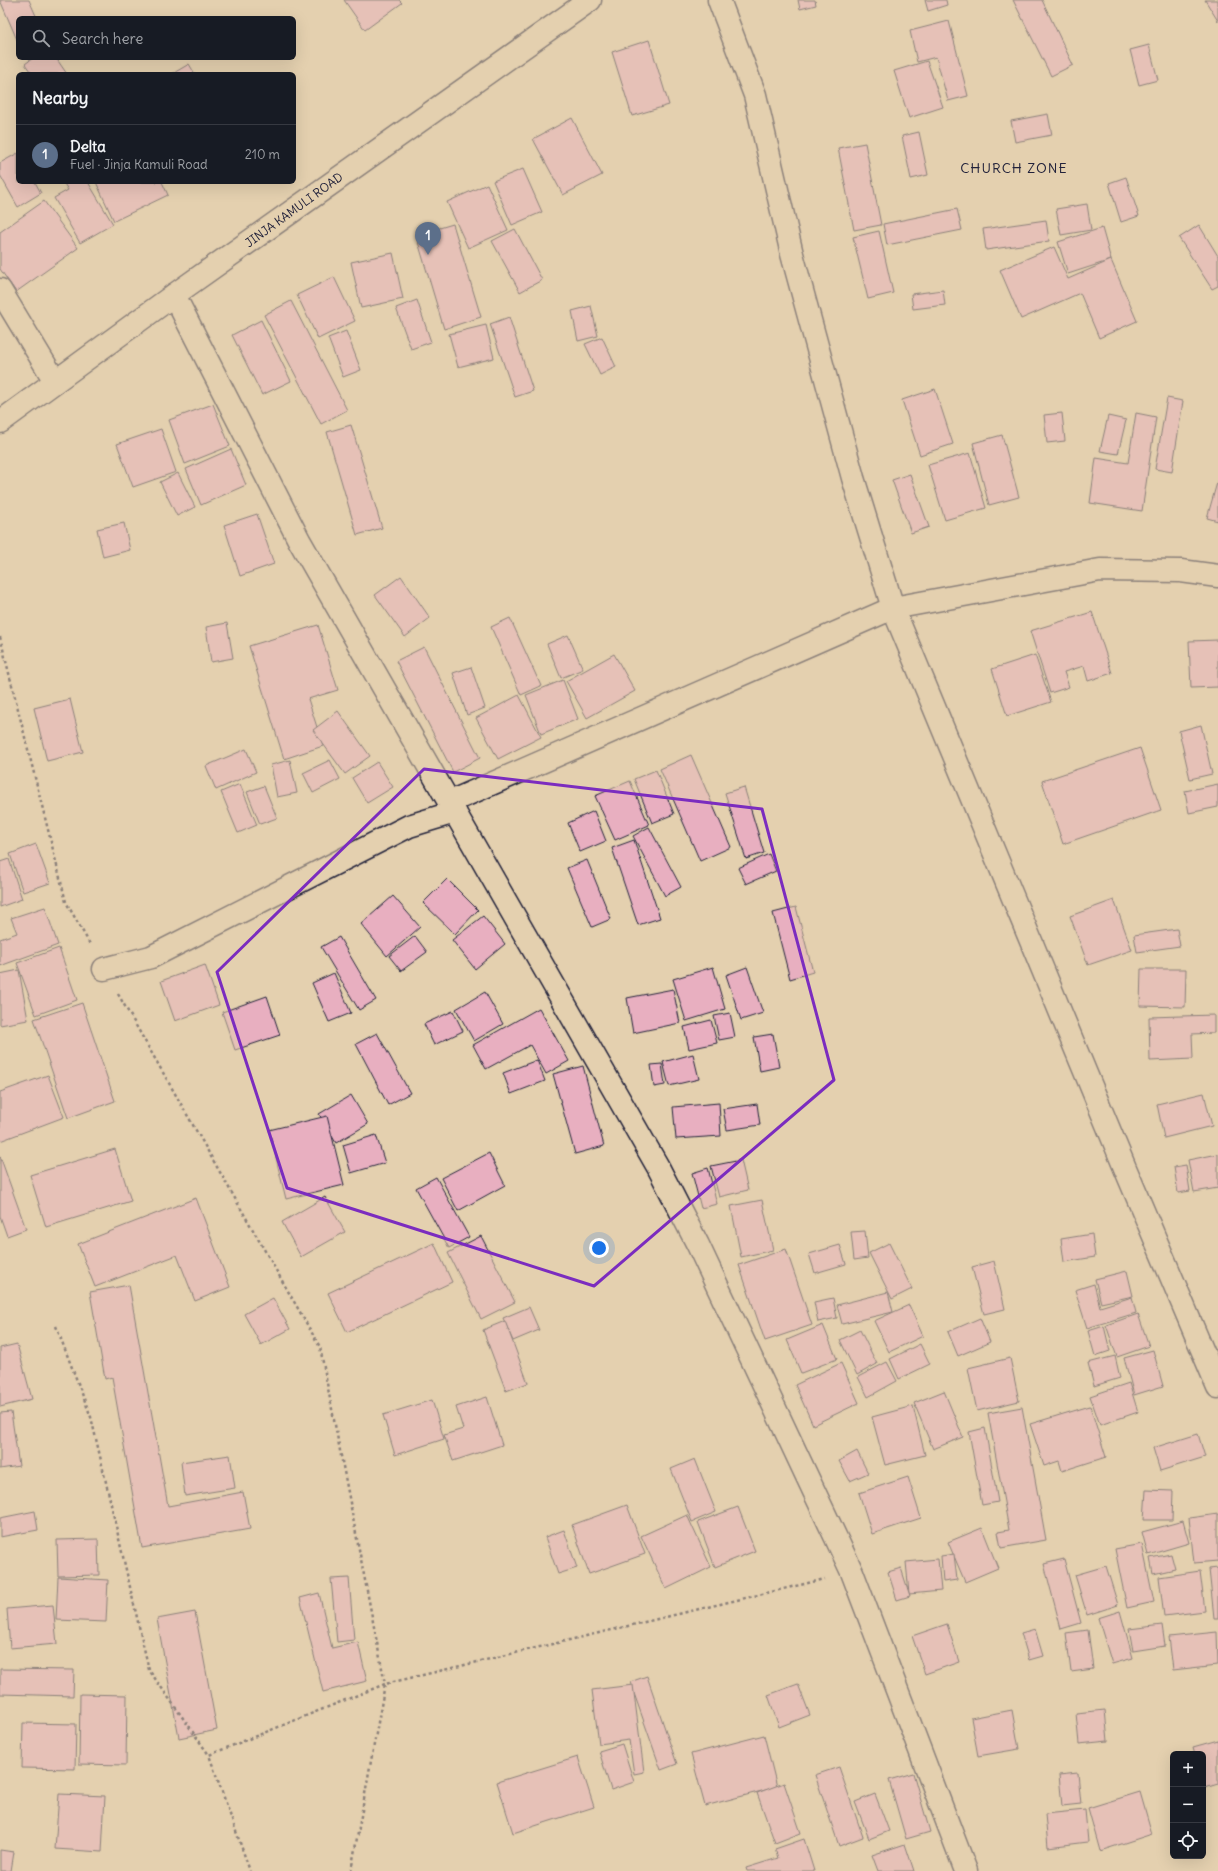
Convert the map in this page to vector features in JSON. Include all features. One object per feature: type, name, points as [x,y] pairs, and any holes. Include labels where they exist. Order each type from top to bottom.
[{"type":"street","name":"JINJA KAMULI ROAD","points":[[0,422],[174,295],[590,0]]},
{"type":"street","points":[[719,0],[755,95],[792,254],[853,478],[893,608],[1119,1154],[1218,1387]]},
{"type":"street","points":[[0,290],[55,381]]},
{"type":"street","points":[[174,295],[299,540],[658,1167],[698,1245],[852,1572],[966,1871]]},
{"type":"street","points":[[104,969],[152,957],[409,826],[453,808],[893,608],[1100,570],[1181,571],[1218,576]]},
{"type":"path","points":[[0,637],[66,902],[320,1347],[385,1684],[351,1871]]},
{"type":"path","points":[[56,1326],[91,1417],[149,1670],[208,1755],[250,1871]]},
{"type":"path","points":[[208,1755],[385,1684],[852,1572]]},
{"type":"highlighted area","points":[[424,769],[762,809],[834,1080],[594,1286],[287,1188],[217,972]]},
{"type":"building","points":[[0,0],[29,0],[36,16],[16,16],[16,37]]},
{"type":"building","points":[[344,0],[399,0],[402,3],[365,30]]},
{"type":"building","points":[[798,0],[815,0],[816,5],[800,9]]},
{"type":"building","points":[[925,0],[946,0],[947,5],[928,11]]},
{"type":"building","points":[[1013,0],[1042,0],[1073,65],[1051,76]]},
{"type":"building","points":[[1205,0],[1218,0],[1218,21]]},
{"type":"building","points":[[949,21],[968,96],[948,101],[936,57],[917,62],[910,31]]},
{"type":"building","points":[[649,40],[669,105],[632,116],[612,52]]},
{"type":"building","points":[[1149,45],[1158,80],[1139,85],[1130,50]]},
{"type":"building","points":[[30,60],[57,60],[66,72],[31,72],[25,64]]},
{"type":"building","points":[[927,61],[943,107],[909,118],[894,71]]},
{"type":"building","points":[[189,64],[194,72],[175,72]]},
{"type":"building","points":[[1048,114],[1052,135],[1015,142],[1011,121]]},
{"type":"building","points":[[572,118],[602,175],[563,195],[533,139]]},
{"type":"building","points":[[919,132],[928,175],[911,179],[902,136]]},
{"type":"building","points":[[865,143],[881,225],[854,230],[838,148]]},
{"type":"building","points":[[16,154],[16,184],[36,184],[41,193],[18,207],[0,175],[0,163]]},
{"type":"building","points":[[523,169],[542,212],[512,225],[493,181]]},
{"type":"building","points":[[1126,177],[1139,216],[1121,222],[1109,183]]},
{"type":"building","points":[[64,184],[89,184],[113,224],[80,243],[54,198],[68,190]]},
{"type":"building","points":[[97,184],[163,184],[168,195],[114,221]]},
{"type":"building","points":[[487,184],[508,230],[468,248],[447,202]]},
{"type":"building","points":[[44,201],[78,248],[16,292],[0,269],[0,232]]},
{"type":"building","points":[[1087,204],[1091,230],[1061,235],[1056,209]]},
{"type":"building","points":[[957,209],[962,230],[887,245],[883,224]]},
{"type":"building","points":[[1046,220],[1049,241],[986,250],[983,229]]},
{"type":"building","points":[[453,224],[481,317],[444,329],[416,235]]},
{"type":"building","points":[[1199,225],[1218,256],[1218,286],[1212,289],[1179,238]]},
{"type":"building","points":[[1102,228],[1111,260],[1068,274],[1058,242]]},
{"type":"building","points":[[515,229],[542,280],[520,292],[492,241]]},
{"type":"building","points":[[879,231],[893,293],[868,299],[853,237]]},
{"type":"building","points":[[1054,247],[1068,279],[1111,260],[1137,321],[1099,338],[1080,293],[1021,319],[1000,270]]},
{"type":"building","points":[[393,253],[403,299],[361,308],[351,262]]},
{"type":"building","points":[[334,277],[355,321],[318,339],[297,295]]},
{"type":"building","points":[[943,290],[945,305],[913,309],[911,294]]},
{"type":"building","points":[[417,300],[431,342],[411,349],[396,308]]},
{"type":"building","points":[[291,301],[347,410],[321,424],[264,315]]},
{"type":"building","points":[[591,306],[598,336],[578,341],[572,311]]},
{"type":"building","points":[[509,317],[533,391],[515,397],[490,324]]},
{"type":"building","points":[[261,320],[291,381],[262,395],[232,335]]},
{"type":"building","points":[[486,325],[494,358],[458,367],[449,334]]},
{"type":"building","points":[[346,331],[361,370],[343,377],[328,338]]},
{"type":"building","points":[[602,337],[616,367],[600,375],[585,344]]},
{"type":"building","points":[[935,389],[953,444],[920,455],[902,400]]},
{"type":"building","points":[[1167,398],[1183,401],[1172,472],[1155,469]]},
{"type":"building","points":[[213,404],[230,446],[185,464],[169,420]]},
{"type":"building","points":[[1062,413],[1065,441],[1047,443],[1044,415]]},
{"type":"building","points":[[1136,413],[1156,417],[1142,511],[1090,503],[1096,458],[1128,463]]},
{"type":"building","points":[[1108,416],[1126,420],[1118,454],[1100,451]]},
{"type":"building","points":[[351,425],[382,528],[357,535],[327,432]]},
{"type":"building","points":[[161,429],[176,472],[133,487],[117,444]]},
{"type":"building","points":[[1002,435],[1019,497],[989,505],[973,443]]},
{"type":"building","points":[[231,449],[246,485],[201,505],[186,469]]},
{"type":"building","points":[[970,453],[986,508],[945,520],[928,465]]},
{"type":"building","points":[[178,473],[195,507],[177,516],[160,482]]},
{"type":"building","points":[[910,474],[929,527],[911,533],[892,480]]},
{"type":"building","points":[[1218,479],[1218,521],[1207,518]]},
{"type":"building","points":[[257,514],[274,564],[240,576],[224,525]]},
{"type":"building","points":[[124,523],[130,550],[103,557],[97,529]]},
{"type":"building","points":[[401,576],[430,618],[405,637],[375,595]]},
{"type":"building","points":[[1092,612],[1112,673],[1088,681],[1084,666],[1064,672],[1069,687],[1050,693],[1030,631]]},
{"type":"building","points":[[510,618],[541,686],[521,695],[491,627]]},
{"type":"building","points":[[227,623],[233,658],[211,662],[206,627]]},
{"type":"building","points":[[318,625],[338,690],[308,699],[323,746],[284,759],[249,646]]},
{"type":"building","points":[[568,635],[583,669],[561,678],[547,644]]},
{"type":"building","points":[[1218,640],[1218,687],[1191,688],[1189,641]]},
{"type":"building","points":[[424,647],[480,758],[453,772],[396,661]]},
{"type":"building","points":[[614,654],[635,691],[587,718],[566,681]]},
{"type":"building","points":[[1035,655],[1051,702],[1007,716],[992,669]]},
{"type":"building","points":[[471,667],[485,708],[467,715],[453,673]]},
{"type":"building","points":[[563,680],[578,719],[541,734],[526,695]]},
{"type":"building","points":[[519,695],[541,737],[498,759],[476,718]]},
{"type":"building","points":[[70,699],[83,752],[47,761],[34,708]]},
{"type":"building","points":[[338,711],[370,756],[345,774],[313,730]]},
{"type":"building","points":[[1201,725],[1212,774],[1190,779],[1179,731]]},
{"type":"building","points":[[1140,748],[1161,810],[1063,844],[1042,781]]},
{"type":"building","points":[[246,749],[256,772],[216,790],[206,766]]},
{"type":"building","points":[[691,755],[731,847],[700,861],[660,769]]},
{"type":"building","points":[[290,760],[297,793],[277,797],[271,765]]},
{"type":"building","points":[[330,760],[340,779],[313,793],[303,773]]},
{"type":"building","points":[[377,762],[393,787],[367,803],[352,778]]},
{"type":"building","points":[[656,770],[674,814],[652,823],[634,779]]},
{"type":"building","points":[[630,781],[649,825],[615,840],[595,796]]},
{"type":"building","points":[[240,784],[257,825],[238,833],[221,792]]},
{"type":"building","points":[[1218,784],[1218,807],[1189,813],[1185,791]]},
{"type":"building","points":[[264,786],[277,818],[260,824],[247,792]]},
{"type":"building","points":[[744,787],[764,853],[746,859],[725,793]]},
{"type":"building","points":[[594,811],[606,841],[580,852],[568,823]]},
{"type":"building","points":[[649,827],[681,887],[665,896],[633,836]]},
{"type":"building","points":[[634,840],[660,918],[638,925],[612,848]]},
{"type":"building","points":[[36,844],[50,883],[23,892],[10,854]]},
{"type":"building","points":[[769,854],[776,871],[746,884],[738,868]]},
{"type":"building","points":[[9,859],[22,899],[0,907],[0,862]]},
{"type":"building","points":[[587,860],[611,919],[592,927],[567,868]]},
{"type":"building","points":[[447,879],[478,910],[455,934],[423,903]]},
{"type":"building","points":[[393,896],[420,927],[387,956],[361,924]]},
{"type":"building","points":[[1114,900],[1132,950],[1088,965],[1070,916]]},
{"type":"building","points":[[45,907],[58,945],[0,966],[0,939],[17,933],[11,918]]},
{"type":"building","points":[[796,907],[813,972],[790,979],[773,913]]},
{"type":"building","points":[[483,916],[505,944],[475,969],[452,940]]},
{"type":"building","points":[[1177,929],[1180,946],[1137,952],[1134,935]]},
{"type":"building","points":[[415,936],[427,952],[401,971],[389,956]]},
{"type":"building","points":[[339,937],[376,1000],[359,1010],[321,947]]},
{"type":"building","points":[[59,948],[77,1000],[36,1015],[17,963]]},
{"type":"building","points":[[205,965],[219,1005],[175,1021],[161,981]]},
{"type":"building","points":[[713,967],[725,1009],[686,1021],[673,979]]},
{"type":"building","points":[[747,967],[763,1013],[741,1020],[726,975]]},
{"type":"building","points":[[1141,969],[1186,969],[1185,1007],[1140,1006]]},
{"type":"building","points":[[19,970],[28,1020],[0,1025],[0,974]]},
{"type":"building","points":[[334,973],[351,1013],[329,1022],[312,983]]},
{"type":"building","points":[[673,989],[680,1023],[633,1033],[627,998]]},
{"type":"building","points":[[485,992],[503,1024],[474,1041],[456,1009]]},
{"type":"building","points":[[267,996],[280,1035],[235,1050],[222,1012]]},
{"type":"building","points":[[82,1003],[115,1101],[68,1118],[34,1019]]},
{"type":"building","points":[[539,1008],[569,1061],[546,1074],[530,1045],[486,1069],[473,1045]]},
{"type":"building","points":[[453,1011],[463,1031],[434,1045],[424,1024]]},
{"type":"building","points":[[730,1013],[735,1037],[719,1040],[714,1016]]},
{"type":"building","points":[[1214,1015],[1214,1033],[1192,1034],[1193,1059],[1150,1061],[1149,1017]]},
{"type":"building","points":[[711,1020],[717,1043],[689,1049],[684,1027]]},
{"type":"building","points":[[377,1033],[410,1093],[388,1105],[356,1044]]},
{"type":"building","points":[[773,1034],[779,1067],[760,1071],[754,1037]]},
{"type":"building","points":[[693,1054],[699,1079],[669,1086],[663,1062]]},
{"type":"building","points":[[537,1060],[545,1081],[511,1094],[503,1073]]},
{"type":"building","points":[[662,1064],[665,1085],[654,1087],[651,1065]]},
{"type":"building","points":[[583,1066],[604,1146],[575,1154],[553,1074]]},
{"type":"building","points":[[48,1075],[64,1117],[0,1141],[0,1092]]},
{"type":"building","points":[[1204,1093],[1212,1126],[1164,1138],[1157,1104]]},
{"type":"building","points":[[351,1095],[368,1124],[336,1143],[319,1114]]},
{"type":"building","points":[[719,1103],[721,1136],[676,1139],[673,1107]]},
{"type":"building","points":[[757,1104],[760,1125],[727,1130],[723,1109]]},
{"type":"building","points":[[327,1116],[344,1185],[286,1199],[269,1130]]},
{"type":"building","points":[[376,1135],[385,1163],[351,1173],[343,1145]]},
{"type":"building","points":[[115,1149],[131,1201],[46,1227],[30,1175]]},
{"type":"building","points":[[489,1153],[505,1185],[458,1211],[441,1178]]},
{"type":"building","points":[[1218,1154],[1218,1188],[1194,1192],[1188,1160]]},
{"type":"building","points":[[0,1156],[26,1229],[7,1236],[0,1216]]},
{"type":"building","points":[[741,1160],[748,1190],[719,1197],[711,1166]]},
{"type":"building","points":[[1186,1165],[1190,1191],[1178,1193],[1174,1167]]},
{"type":"building","points":[[708,1168],[717,1204],[701,1208],[692,1173]]},
{"type":"building","points":[[436,1177],[469,1237],[449,1248],[416,1188]]},
{"type":"building","points":[[325,1197],[345,1232],[301,1257],[282,1222]]},
{"type":"building","points":[[196,1198],[230,1287],[195,1301],[177,1255],[95,1287],[78,1244]]},
{"type":"building","points":[[762,1200],[773,1250],[741,1257],[731,1206]]},
{"type":"building","points":[[865,1231],[868,1258],[854,1260],[851,1232]]},
{"type":"building","points":[[1092,1234],[1095,1257],[1064,1262],[1061,1239]]},
{"type":"building","points":[[481,1236],[515,1302],[481,1319],[448,1253]]},
{"type":"building","points":[[434,1243],[452,1282],[347,1332],[328,1293]]},
{"type":"building","points":[[889,1243],[912,1289],[892,1299],[869,1253]]},
{"type":"building","points":[[840,1245],[846,1264],[815,1273],[809,1254]]},
{"type":"building","points":[[786,1249],[812,1325],[765,1341],[739,1265]]},
{"type":"building","points":[[994,1261],[1005,1309],[984,1314],[972,1267]]},
{"type":"building","points":[[1127,1271],[1133,1296],[1101,1303],[1095,1279]]},
{"type":"building","points":[[1094,1284],[1100,1307],[1132,1297],[1136,1313],[1087,1328],[1075,1290]]},
{"type":"building","points":[[129,1285],[168,1506],[243,1492],[250,1529],[142,1548],[112,1377],[105,1379],[90,1292]]},
{"type":"building","points":[[888,1292],[893,1312],[842,1324],[837,1305]]},
{"type":"building","points":[[273,1298],[290,1329],[261,1345],[244,1314]]},
{"type":"building","points":[[833,1298],[837,1318],[818,1322],[814,1302]]},
{"type":"building","points":[[909,1305],[923,1336],[889,1352],[874,1321]]},
{"type":"building","points":[[529,1307],[539,1330],[513,1341],[503,1318]]},
{"type":"building","points":[[1138,1314],[1149,1346],[1117,1357],[1106,1325]]},
{"type":"building","points":[[980,1318],[990,1342],[958,1356],[948,1332]]},
{"type":"building","points":[[505,1321],[528,1383],[506,1391],[483,1330]]},
{"type":"building","points":[[823,1325],[837,1359],[801,1373],[787,1340]]},
{"type":"building","points":[[1104,1326],[1110,1351],[1095,1356],[1088,1331]]},
{"type":"building","points":[[860,1330],[877,1364],[857,1375],[840,1340]]},
{"type":"building","points":[[17,1344],[32,1399],[0,1407],[0,1348]]},
{"type":"building","points":[[920,1344],[930,1364],[899,1379],[890,1359]]},
{"type":"building","points":[[1153,1350],[1163,1386],[1134,1395],[1124,1358]]},
{"type":"building","points":[[1115,1356],[1120,1378],[1094,1386],[1088,1363]]},
{"type":"building","points":[[1010,1358],[1019,1401],[977,1411],[968,1368]]},
{"type":"building","points":[[887,1362],[897,1381],[868,1397],[858,1377]]},
{"type":"building","points":[[841,1363],[859,1403],[813,1425],[795,1385]]},
{"type":"building","points":[[1129,1383],[1138,1412],[1100,1425],[1090,1396]]},
{"type":"building","points":[[944,1391],[963,1437],[933,1449],[914,1403]]},
{"type":"building","points":[[487,1397],[502,1445],[453,1461],[444,1435],[463,1429],[456,1407]]},
{"type":"building","points":[[432,1400],[444,1439],[395,1455],[383,1415]]},
{"type":"building","points":[[913,1406],[925,1455],[885,1465],[872,1417]]},
{"type":"building","points":[[1090,1406],[1106,1457],[1062,1471],[1059,1461],[1044,1466],[1030,1424]]},
{"type":"building","points":[[1022,1407],[1046,1540],[1001,1548],[998,1532],[1009,1530],[988,1413]]},
{"type":"building","points":[[11,1412],[19,1466],[0,1469],[0,1413]]},
{"type":"building","points":[[985,1428],[998,1502],[982,1505],[969,1432]]},
{"type":"building","points":[[1198,1434],[1205,1457],[1160,1471],[1153,1448]]},
{"type":"building","points":[[857,1451],[868,1473],[850,1481],[839,1461]]},
{"type":"building","points":[[230,1455],[235,1488],[185,1496],[181,1462]]},
{"type":"building","points":[[695,1459],[716,1512],[692,1522],[671,1469]]},
{"type":"building","points":[[908,1477],[921,1518],[872,1534],[859,1493]]},
{"type":"building","points":[[1146,1490],[1173,1491],[1172,1520],[1144,1520]]},
{"type":"building","points":[[627,1505],[645,1554],[589,1574],[572,1525]]},
{"type":"building","points":[[738,1507],[755,1551],[715,1567],[698,1522]]},
{"type":"building","points":[[35,1511],[38,1530],[0,1537],[0,1518]]},
{"type":"building","points":[[1218,1514],[1218,1561],[1194,1563],[1189,1518]]},
{"type":"building","points":[[687,1515],[711,1567],[666,1589],[641,1536]]},
{"type":"building","points":[[1183,1521],[1189,1543],[1148,1555],[1142,1532]]},
{"type":"building","points":[[982,1528],[998,1568],[965,1582],[948,1542]]},
{"type":"building","points":[[564,1530],[577,1568],[558,1574],[545,1537]]},
{"type":"building","points":[[98,1539],[99,1575],[58,1576],[57,1540]]},
{"type":"building","points":[[1142,1544],[1154,1602],[1127,1608],[1115,1549]]},
{"type":"building","points":[[954,1554],[957,1580],[943,1582],[941,1556]]},
{"type":"building","points":[[1171,1554],[1175,1569],[1153,1574],[1150,1558]]},
{"type":"building","points":[[938,1559],[941,1591],[909,1594],[906,1562]]},
{"type":"building","points":[[1064,1559],[1081,1623],[1061,1629],[1044,1564]]},
{"type":"building","points":[[1106,1566],[1118,1605],[1087,1615],[1075,1575]]},
{"type":"building","points":[[901,1568],[910,1596],[897,1600],[888,1572]]},
{"type":"building","points":[[1218,1568],[1218,1618],[1214,1618],[1209,1569]]},
{"type":"building","points":[[1200,1571],[1205,1611],[1164,1616],[1159,1577]]},
{"type":"building","points":[[58,1577],[108,1580],[106,1622],[56,1620]]},
{"type":"building","points":[[349,1578],[354,1640],[337,1642],[331,1579]]},
{"type":"building","points":[[319,1593],[332,1648],[358,1642],[367,1681],[323,1692],[300,1598]]},
{"type":"building","points":[[53,1605],[57,1644],[10,1648],[7,1609]]},
{"type":"building","points":[[1120,1611],[1133,1658],[1112,1664],[1098,1618]]},
{"type":"building","points":[[195,1612],[217,1730],[179,1738],[157,1619]]},
{"type":"building","points":[[947,1624],[959,1662],[925,1674],[912,1636]]},
{"type":"building","points":[[1162,1625],[1165,1646],[1133,1651],[1129,1629]]},
{"type":"building","points":[[1035,1629],[1043,1656],[1029,1660],[1021,1633]]},
{"type":"building","points":[[1088,1630],[1093,1669],[1071,1672],[1066,1633]]},
{"type":"building","points":[[1217,1632],[1218,1665],[1173,1670],[1169,1637]]},
{"type":"building","points":[[0,1669],[74,1670],[73,1696],[0,1694]]},
{"type":"building","points":[[647,1676],[677,1764],[661,1770],[630,1682]]},
{"type":"building","points":[[798,1684],[810,1715],[779,1727],[768,1695]]},
{"type":"building","points":[[633,1685],[644,1772],[634,1774],[629,1740],[599,1744],[592,1690]]},
{"type":"building","points":[[80,1694],[127,1695],[126,1765],[79,1764]]},
{"type":"building","points":[[1012,1710],[1019,1749],[978,1756],[971,1718]]},
{"type":"building","points":[[1105,1710],[1108,1741],[1079,1744],[1076,1713]]},
{"type":"building","points":[[23,1723],[76,1724],[75,1769],[22,1768]]},
{"type":"building","points":[[764,1735],[777,1787],[705,1806],[691,1754]]},
{"type":"building","points":[[1218,1740],[1218,1784],[1206,1788],[1206,1751],[1194,1751],[1193,1747]]},
{"type":"building","points":[[622,1744],[634,1782],[611,1790],[599,1751]]},
{"type":"building","points":[[578,1757],[594,1807],[513,1833],[497,1782]]},
{"type":"building","points":[[839,1767],[863,1837],[839,1846],[815,1775]]},
{"type":"building","points":[[913,1773],[930,1832],[906,1839],[889,1780]]},
{"type":"building","points":[[1078,1773],[1081,1804],[1062,1806],[1059,1775]]},
{"type":"building","points":[[784,1783],[801,1833],[775,1843],[757,1793]]},
{"type":"building","points":[[1140,1792],[1152,1834],[1100,1851],[1088,1808]]},
{"type":"building","points":[[59,1794],[105,1796],[102,1852],[55,1849]]},
{"type":"building","points":[[875,1794],[889,1831],[869,1839],[855,1802]]},
{"type":"building","points":[[1085,1810],[1088,1842],[1048,1847],[1045,1814]]},
{"type":"building","points":[[804,1839],[814,1871],[747,1871],[746,1868],[778,1858],[775,1849]]},
{"type":"building","points":[[905,1844],[914,1871],[878,1871],[872,1855]]},
{"type":"building","points":[[0,1850],[14,1852],[11,1871],[0,1871]]},
{"type":"place","name":"Delta","points":[[428,255]]},
{"type":"district","name":"CHURCH ZONE","points":[[1014,168]]}]
